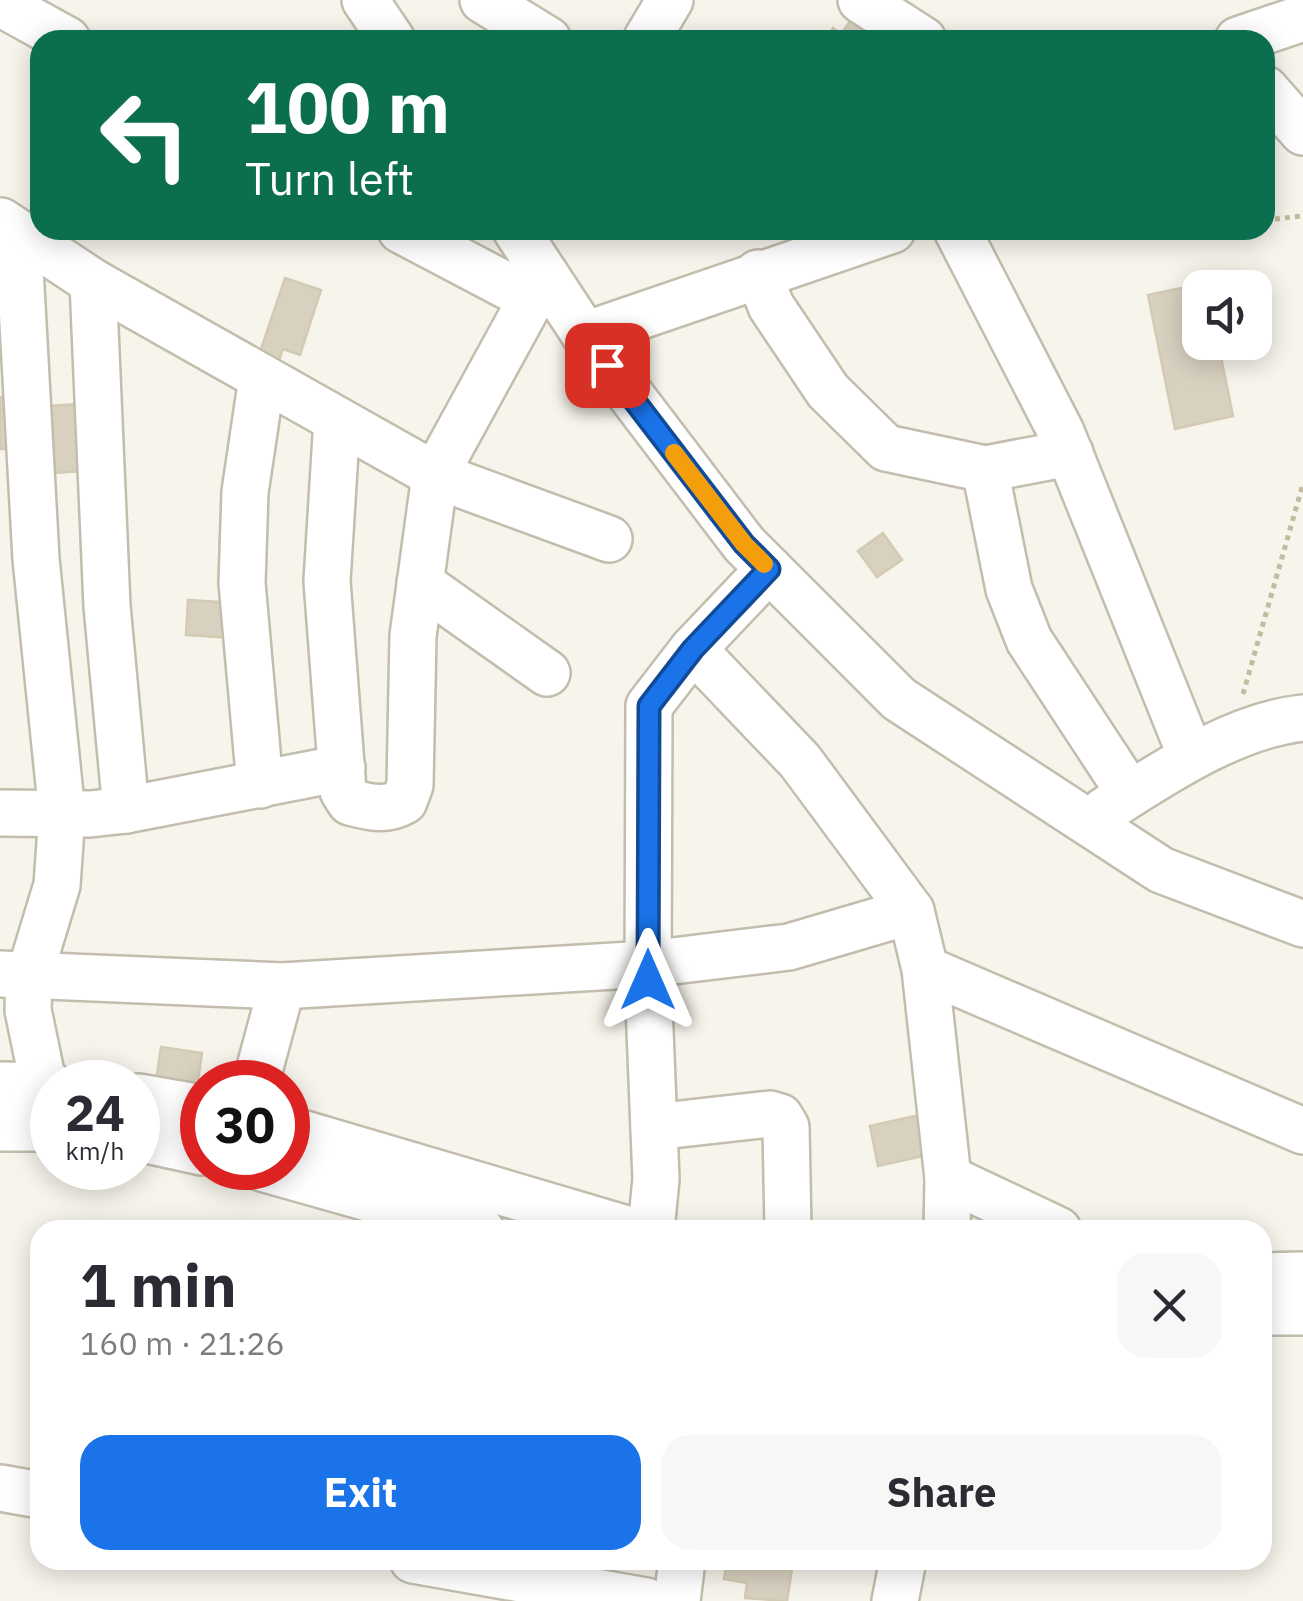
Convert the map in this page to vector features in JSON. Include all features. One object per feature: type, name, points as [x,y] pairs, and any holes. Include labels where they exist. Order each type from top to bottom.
[{"type":"street","points":[[366,0],[386,30]]},
{"type":"street","points":[[483,0],[532,30]]},
{"type":"street","points":[[652,30],[670,0]]},
{"type":"street","points":[[862,0],[908,30]]},
{"type":"street","points":[[5,10],[47,30]]},
{"type":"street","points":[[1268,30],[1303,18]]},
{"type":"street","points":[[1275,100],[1303,132]]},
{"type":"street","points":[[9,226],[30,240]]},
{"type":"street","points":[[9,226],[36,560],[62,814],[57,885],[14,976],[28,1010],[35,1060]]},
{"type":"street","points":[[30,240],[94,282],[434,476],[609,539]]},
{"type":"street","points":[[425,240],[538,286]]},
{"type":"street","points":[[520,240],[538,286],[585,335],[744,544],[899,699],[1161,870],[1303,924]]},
{"type":"street","points":[[585,335],[847,240]]},
{"type":"street","points":[[962,240],[1070,453],[1211,748]]},
{"type":"street","points":[[758,273],[771,306],[828,391],[886,448],[984,469],[1070,453]]},
{"type":"street","points":[[94,282],[107,606],[126,810]]},
{"type":"street","points":[[337,420],[327,581],[343,791],[350,802],[376,808],[394,807],[404,802],[410,785],[414,636],[434,476],[538,286]]},
{"type":"street","points":[[260,784],[242,583],[245,492],[262,378]]},
{"type":"street","points":[[984,469],[1009,589],[1029,640],[1130,794]]},
{"type":"street","points":[[651,1220],[656,1179],[648,964],[649,706],[693,649],[769,569]]},
{"type":"street","points":[[420,583],[546,673]]},
{"type":"street","points":[[693,649],[800,760],[912,910],[924,968],[948,1178],[947,1220]]},
{"type":"street","points":[[1086,821],[1211,748],[1286,720],[1303,718]]},
{"type":"street","points":[[0,813],[126,810],[342,768]]},
{"type":"street","points":[[14,976],[282,986],[648,964],[789,947],[912,910]]},
{"type":"street","points":[[924,968],[1303,1132]]},
{"type":"street","points":[[262,1060],[282,986]]},
{"type":"street","points":[[0,1128],[30,1108]]},
{"type":"street","points":[[654,1127],[770,1114],[780,1117],[786,1127],[788,1220]]},
{"type":"street","points":[[310,1136],[596,1220]]},
{"type":"street","points":[[948,1178],[1037,1220]]},
{"type":"street","points":[[310,1182],[446,1220]]},
{"type":"street","points":[[1272,1276],[1303,1275]]},
{"type":"street","points":[[1272,1312],[1303,1312]]},
{"type":"street","points":[[0,1488],[30,1493]]},
{"type":"street","points":[[471,1570],[646,1601]]},
{"type":"street","points":[[676,1601],[681,1570]]},
{"type":"street","points":[[895,1601],[901,1570]]},
{"type":"path","points":[[1275,219],[1303,216]]},
{"type":"path","points":[[1211,748],[1303,484]]},
{"type":"building","points":[[858,10],[885,29],[884,30],[844,30]]},
{"type":"building","points":[[285,278],[321,290],[300,355],[283,349],[275,371],[256,364]]},
{"type":"building","points":[[1182,288],[1182,360],[1222,360],[1233,416],[1175,429],[1148,295]]},
{"type":"building","points":[[11,391],[29,448],[0,449],[0,397]]},
{"type":"building","points":[[92,403],[97,470],[55,473],[50,406]]},
{"type":"building","points":[[883,533],[902,560],[877,577],[858,551]]},
{"type":"building","points":[[188,600],[235,603],[233,638],[186,635]]},
{"type":"building","points":[[161,1047],[202,1053],[201,1060],[180,1060],[180,1085],[160,1082]]},
{"type":"building","points":[[924,1114],[932,1154],[878,1166],[870,1126]]},
{"type":"building","points":[[725,1570],[792,1570],[787,1601],[745,1598],[747,1583],[724,1579]]},
{"type":"slow traffic","points":[[674,453],[764,564]]},
{"type":"route","points":[[607,365],[744,544],[769,569],[693,649],[649,706],[648,980]]}]
